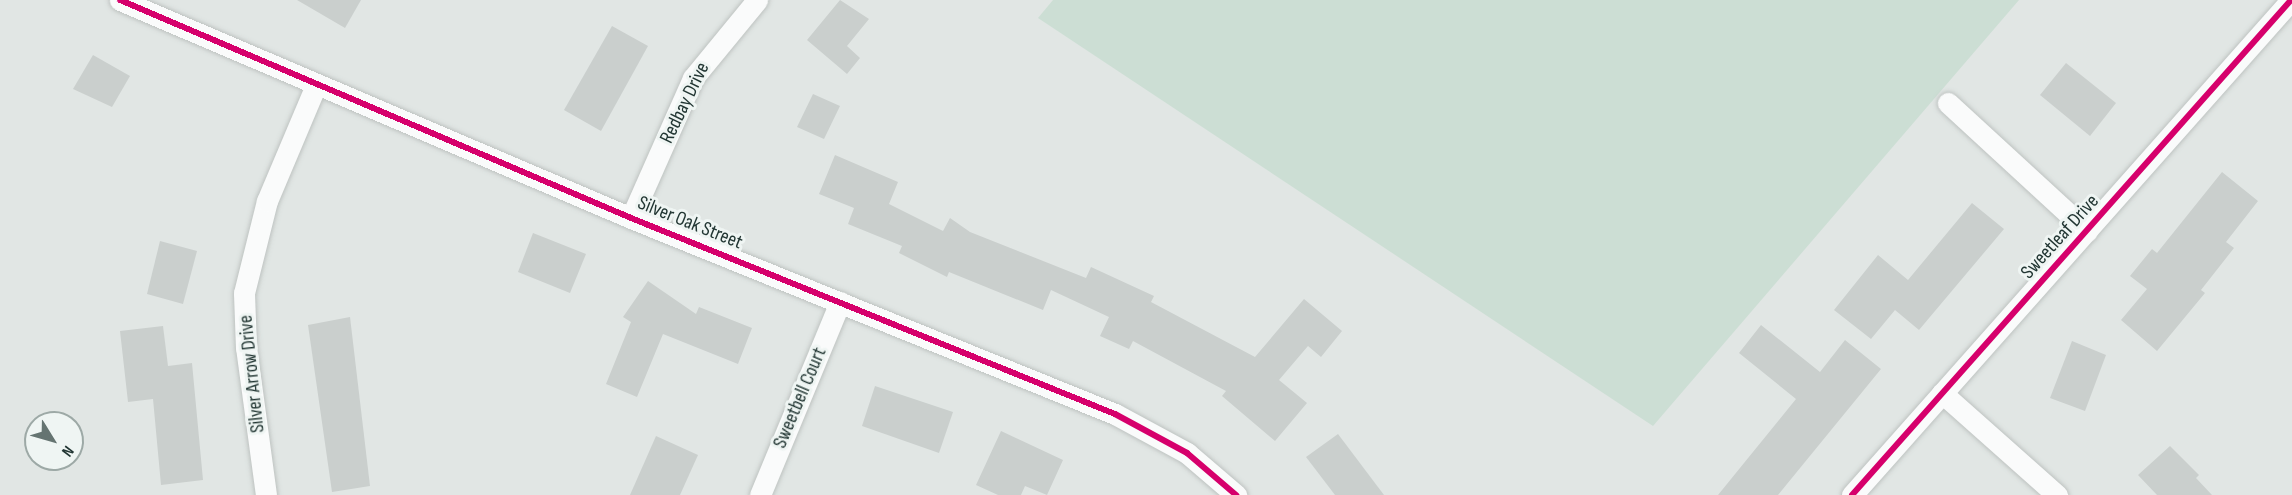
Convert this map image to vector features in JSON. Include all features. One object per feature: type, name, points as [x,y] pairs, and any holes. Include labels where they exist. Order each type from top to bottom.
[{"type":"street","name":"Silver Oak Street","points":[[120,0],[316,85],[411,120],[631,218],[1152,431],[1236,495]]},
{"type":"street","name":"Redbay Drive","points":[[631,218],[693,78],[757,0]]},
{"type":"street","name":"Sweetleaf Drive","points":[[1852,495],[2291,0]]},
{"type":"street","name":"Silver Arrow Drive","points":[[266,495],[246,348],[244,293],[267,201],[316,85]]},
{"type":"street","points":[[1948,102],[2087,231]]},
{"type":"street","name":"Sweetbell Court","points":[[760,495],[840,302]]},
{"type":"street","points":[[1942,393],[2057,495]]},
{"type":"green space","points":[[1053,0],[2019,0],[1653,426],[1038,18]]},
{"type":"building","points":[[297,0],[361,0],[345,28]]},
{"type":"building","points":[[840,0],[869,19],[847,46],[860,58],[847,74],[807,40]]},
{"type":"building","points":[[612,26],[648,46],[601,131],[564,110]]},
{"type":"building","points":[[93,55],[130,76],[112,107],[73,89]]},
{"type":"building","points":[[2066,63],[2116,103],[2090,136],[2040,95]]},
{"type":"building","points":[[813,94],[840,106],[824,139],[797,127]]},
{"type":"building","points":[[835,155],[898,182],[889,204],[943,231],[950,218],[970,232],[1086,278],[1091,267],[1154,296],[1151,302],[1255,357],[1304,299],[1342,331],[1321,357],[1308,346],[1279,380],[1307,403],[1275,441],[1222,396],[1226,391],[1133,341],[1129,349],[1100,336],[1109,317],[1051,290],[1043,310],[949,272],[947,277],[899,253],[902,246],[848,224],[854,208],[819,194]]},
{"type":"building","points":[[2222,172],[2258,201],[2226,242],[2234,248],[2201,290],[2205,293],[2157,351],[2121,320],[2147,289],[2130,276],[2152,249],[2157,253]]},
{"type":"building","points":[[1972,203],[2004,229],[1919,330],[1895,310],[1871,339],[1834,310],[1878,255],[1908,280]]},
{"type":"building","points":[[533,233],[586,254],[570,293],[518,272]]},
{"type":"building","points":[[160,241],[197,251],[183,304],[147,294]]},
{"type":"building","points":[[648,281],[696,314],[699,307],[752,328],[738,364],[663,334],[637,397],[606,384],[631,322],[623,317]]},
{"type":"building","points":[[350,317],[370,486],[332,492],[308,325]]},
{"type":"building","points":[[1761,325],[1820,372],[1845,340],[1881,369],[1778,495],[1718,495],[1796,399],[1739,353]]},
{"type":"building","points":[[163,326],[168,366],[192,363],[203,480],[161,485],[153,399],[128,402],[120,331]]},
{"type":"building","points":[[2072,341],[2106,355],[2085,411],[2050,398]]},
{"type":"building","points":[[875,386],[953,412],[939,453],[862,426]]},
{"type":"building","points":[[1001,431],[1063,460],[1047,495],[1025,486],[1021,495],[998,495],[976,485]]},
{"type":"building","points":[[1338,434],[1384,495],[1335,495],[1306,457]]},
{"type":"building","points":[[656,436],[698,455],[680,495],[630,495]]},
{"type":"building","points":[[2170,446],[2199,475],[2196,478],[2212,495],[2157,495],[2138,475]]},
{"type":"cycle path","points":[[120,0],[631,218],[1115,414],[1187,453],[1236,495]]},
{"type":"cycle path","points":[[1852,495],[2291,0]]}]
